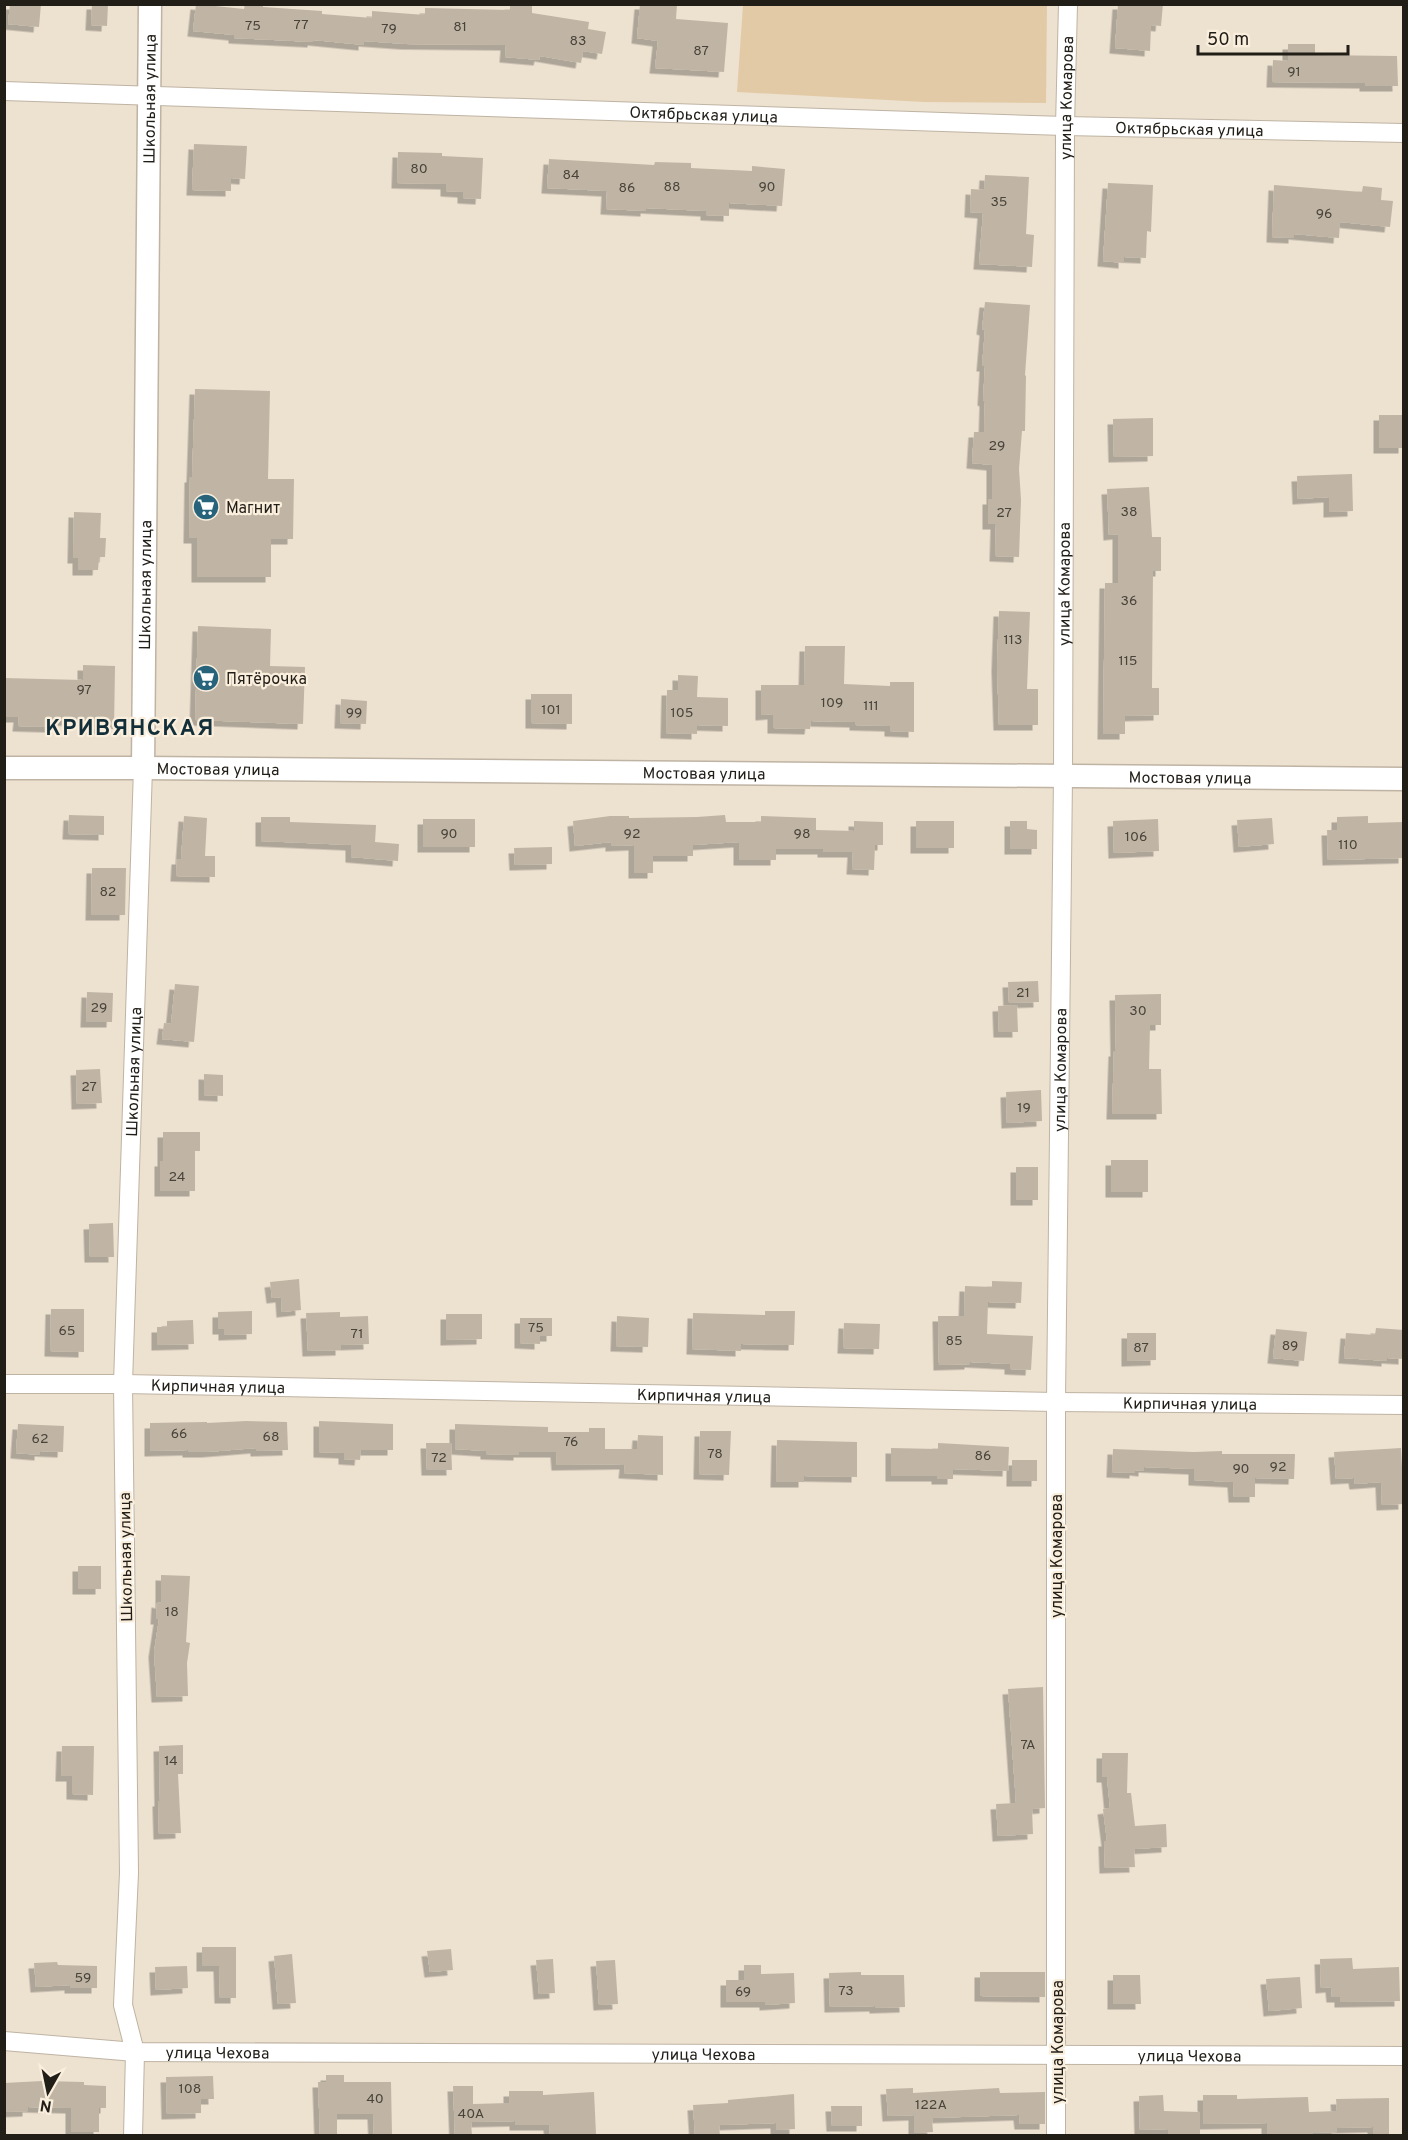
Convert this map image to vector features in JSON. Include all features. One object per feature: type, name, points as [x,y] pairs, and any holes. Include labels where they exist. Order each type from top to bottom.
[{"type":"street","name":"Школьная улица","points":[[133,2136],[135,2052],[123,2005],[129,1873],[123,1384],[143,768],[150,4]]},
{"type":"street","name":"улица Комарова","points":[[1056,2136],[1058,2055],[1056,1402],[1063,776],[1065,126],[1068,4]]},
{"type":"street","name":"Октябрьская улица","points":[[4,91],[1065,126],[1404,133]]},
{"type":"street","name":"Мостовая улица","points":[[4,768],[1404,779]]},
{"type":"street","name":"Кирпичная улица","points":[[4,1384],[123,1384],[1056,1402],[1404,1405]]},
{"type":"street","name":"улица Чехова","points":[[4,2041],[135,2052],[1404,2056]]},
{"type":"shaded area","points":[[743,5],[1047,5],[1046,103],[924,102],[737,92]]},
{"type":"building","points":[[10,4],[41,4],[39,27],[8,24]]},
{"type":"building","points":[[92,4],[108,4],[107,26],[91,25]]},
{"type":"building","points":[[196,4],[244,9],[245,4],[263,4],[263,7],[322,11],[322,14],[372,18],[372,11],[425,15],[425,8],[510,10],[510,4],[515,4],[532,6],[532,13],[589,22],[588,29],[606,32],[602,54],[583,51],[581,63],[540,56],[539,60],[505,57],[506,45],[406,44],[364,41],[364,45],[313,40],[313,42],[234,38],[234,35],[193,31]]},
{"type":"building","points":[[640,4],[677,4],[676,19],[728,23],[724,72],[655,68],[658,41],[637,38]]},
{"type":"building","points":[[1118,4],[1163,4],[1161,26],[1151,25],[1150,51],[1115,48]]},
{"type":"building","points":[[1288,44],[1315,44],[1315,55],[1397,56],[1398,86],[1365,86],[1365,83],[1272,82],[1273,60],[1288,61]]},
{"type":"building","points":[[194,144],[247,146],[245,179],[231,178],[231,191],[192,190]]},
{"type":"building","points":[[398,152],[442,153],[442,156],[483,158],[481,199],[463,198],[463,192],[446,191],[446,184],[397,183]]},
{"type":"building","points":[[549,159],[654,165],[655,162],[691,163],[691,168],[752,171],[752,166],[785,169],[782,206],[729,203],[729,216],[706,215],[706,211],[606,209],[607,191],[547,188]]},
{"type":"building","points":[[985,175],[1029,177],[1026,234],[1034,235],[1032,267],[979,264],[983,213],[970,212],[971,189],[984,190]]},
{"type":"building","points":[[1108,183],[1153,185],[1151,232],[1147,231],[1146,258],[1124,257],[1124,263],[1103,261]]},
{"type":"building","points":[[1274,185],[1362,192],[1363,186],[1382,188],[1381,200],[1393,201],[1390,227],[1340,222],[1339,238],[1294,234],[1294,238],[1272,237]]},
{"type":"building","points":[[985,302],[1030,305],[1025,375],[1025,431],[1022,431],[1019,469],[1021,500],[1019,557],[995,556],[996,524],[988,524],[988,499],[992,499],[992,465],[972,463],[974,432],[984,432],[985,366],[982,366],[985,330],[982,329]]},
{"type":"building","points":[[195,389],[270,391],[268,479],[294,479],[293,539],[271,539],[271,577],[197,577],[197,538],[189,538]]},
{"type":"building","points":[[1379,415],[1404,415],[1404,448],[1379,448]]},
{"type":"building","points":[[1153,418],[1153,456],[1114,457],[1113,419]]},
{"type":"building","points":[[1352,474],[1353,511],[1329,512],[1329,497],[1298,499],[1297,476]]},
{"type":"building","points":[[1149,487],[1152,537],[1161,537],[1161,571],[1153,571],[1152,688],[1159,688],[1159,715],[1125,716],[1125,734],[1103,734],[1105,583],[1118,583],[1118,534],[1109,535],[1107,489]]},
{"type":"building","points":[[74,512],[101,513],[100,538],[106,538],[105,557],[99,557],[98,570],[78,570],[78,558],[73,558]]},
{"type":"building","points":[[999,611],[1030,612],[1027,689],[1038,689],[1038,725],[999,725],[997,666]]},
{"type":"building","points":[[198,626],[271,629],[270,666],[305,667],[303,724],[195,720]]},
{"type":"building","points":[[805,646],[845,646],[844,684],[890,686],[890,682],[914,682],[914,732],[890,731],[890,726],[855,725],[855,722],[811,721],[810,729],[773,728],[773,714],[761,715],[761,685],[804,685]]},
{"type":"building","points":[[83,665],[115,666],[114,729],[88,728],[88,721],[52,720],[52,727],[18,726],[19,717],[4,717],[4,678],[83,680]]},
{"type":"building","points":[[678,675],[698,676],[697,697],[728,698],[728,726],[697,725],[697,734],[666,733],[667,690],[678,690]]},
{"type":"building","points":[[531,694],[572,694],[572,724],[531,723]]},
{"type":"building","points":[[341,699],[367,701],[366,724],[340,723]]},
{"type":"building","points":[[69,815],[104,816],[104,835],[68,834]]},
{"type":"building","points":[[725,815],[726,822],[761,822],[761,816],[816,818],[816,830],[854,831],[854,821],[883,822],[883,845],[875,845],[874,870],[852,869],[853,852],[823,852],[823,849],[776,849],[776,860],[739,860],[739,842],[693,845],[693,856],[653,856],[653,873],[634,873],[634,845],[611,846],[611,842],[575,846],[573,821],[610,816],[629,816],[629,818]]},
{"type":"building","points":[[184,816],[207,818],[205,856],[215,856],[215,877],[176,876],[177,859],[181,859]]},
{"type":"building","points":[[1368,816],[1368,823],[1404,822],[1404,858],[1328,860],[1327,830],[1337,830],[1337,817]]},
{"type":"building","points":[[261,817],[290,817],[290,822],[376,825],[375,842],[399,844],[398,861],[351,857],[351,845],[261,841]]},
{"type":"building","points":[[1272,818],[1274,844],[1239,847],[1237,820]]},
{"type":"building","points":[[423,819],[475,819],[475,847],[423,847]]},
{"type":"building","points":[[1158,819],[1159,851],[1114,853],[1113,821]]},
{"type":"building","points":[[916,821],[954,821],[954,848],[916,848]]},
{"type":"building","points":[[1010,821],[1027,821],[1027,829],[1037,830],[1037,849],[1010,849]]},
{"type":"building","points":[[552,847],[552,864],[515,865],[514,848]]},
{"type":"building","points":[[92,868],[126,868],[125,915],[91,915]]},
{"type":"building","points":[[1038,981],[1039,1002],[1009,1003],[1008,982]]},
{"type":"building","points":[[175,984],[199,986],[194,1042],[162,1039],[164,1023],[171,1024]]},
{"type":"building","points":[[87,992],[113,993],[112,1022],[86,1022]]},
{"type":"building","points":[[1161,994],[1161,1025],[1150,1025],[1149,1069],[1161,1069],[1162,1114],[1112,1114],[1114,1051],[1116,1051],[1115,995]]},
{"type":"building","points":[[1017,1005],[1018,1032],[999,1032],[998,1006]]},
{"type":"building","points":[[100,1069],[102,1103],[77,1104],[76,1070]]},
{"type":"building","points":[[204,1074],[223,1075],[223,1096],[204,1095]]},
{"type":"building","points":[[1041,1090],[1042,1121],[1007,1123],[1006,1092]]},
{"type":"building","points":[[163,1132],[200,1132],[200,1151],[195,1151],[195,1191],[160,1191]]},
{"type":"building","points":[[1111,1160],[1148,1160],[1148,1192],[1111,1192]]},
{"type":"building","points":[[1016,1167],[1038,1167],[1038,1200],[1016,1200]]},
{"type":"building","points":[[113,1223],[114,1257],[90,1257],[89,1224]]},
{"type":"building","points":[[299,1279],[301,1310],[282,1312],[281,1297],[272,1298],[270,1282]]},
{"type":"building","points":[[992,1281],[1022,1282],[1021,1303],[988,1302],[987,1334],[1033,1336],[1031,1370],[1010,1369],[1010,1364],[970,1362],[970,1364],[939,1365],[938,1316],[964,1316],[965,1286],[992,1287]]},
{"type":"building","points":[[51,1309],[84,1309],[84,1352],[50,1351]]},
{"type":"building","points":[[252,1311],[252,1334],[224,1335],[224,1329],[218,1329],[218,1312]]},
{"type":"building","points":[[765,1311],[795,1311],[794,1345],[741,1344],[741,1351],[692,1349],[693,1313],[765,1315]]},
{"type":"building","points":[[340,1312],[340,1317],[368,1316],[369,1344],[341,1345],[341,1350],[308,1351],[306,1313]]},
{"type":"building","points":[[446,1314],[482,1314],[482,1339],[446,1340]]},
{"type":"building","points":[[617,1316],[649,1318],[648,1347],[616,1346]]},
{"type":"building","points":[[520,1318],[552,1318],[552,1336],[540,1336],[540,1344],[520,1343]]},
{"type":"building","points":[[193,1320],[194,1344],[157,1345],[157,1327],[167,1327],[167,1321]]},
{"type":"building","points":[[844,1323],[880,1324],[879,1349],[843,1348]]},
{"type":"building","points":[[1376,1328],[1404,1330],[1404,1359],[1387,1358],[1387,1361],[1344,1358],[1346,1333],[1375,1335]]},
{"type":"building","points":[[1276,1329],[1307,1332],[1304,1361],[1273,1358]]},
{"type":"building","points":[[1127,1333],[1156,1333],[1156,1360],[1127,1361]]},
{"type":"building","points":[[319,1421],[393,1424],[393,1450],[361,1450],[360,1460],[344,1459],[344,1453],[319,1452]]},
{"type":"building","points":[[287,1422],[288,1450],[256,1451],[256,1448],[207,1452],[150,1451],[150,1423]]},
{"type":"building","points":[[18,1424],[64,1426],[63,1452],[40,1451],[40,1455],[16,1453]]},
{"type":"building","points":[[455,1424],[548,1427],[548,1432],[589,1432],[589,1428],[605,1428],[605,1449],[637,1449],[638,1435],[663,1436],[663,1475],[624,1473],[625,1464],[557,1465],[556,1452],[519,1452],[519,1455],[486,1454],[486,1451],[455,1449]]},
{"type":"building","points":[[700,1431],[731,1431],[729,1475],[699,1474]]},
{"type":"building","points":[[777,1440],[857,1442],[857,1477],[804,1476],[804,1482],[776,1482]]},
{"type":"building","points":[[426,1443],[451,1443],[452,1470],[427,1470]]},
{"type":"building","points":[[938,1443],[1009,1447],[1008,1471],[953,1469],[953,1479],[937,1479],[937,1476],[891,1476],[891,1448],[938,1449]]},
{"type":"building","points":[[1401,1448],[1404,1504],[1382,1505],[1381,1482],[1355,1484],[1354,1478],[1336,1479],[1334,1452]]},
{"type":"building","points":[[1113,1449],[1222,1451],[1222,1454],[1295,1454],[1294,1479],[1255,1478],[1255,1497],[1234,1497],[1233,1482],[1194,1480],[1194,1469],[1144,1467],[1144,1471],[1135,1470],[1135,1473],[1112,1472]]},
{"type":"building","points":[[1012,1460],[1037,1460],[1037,1481],[1012,1481]]},
{"type":"building","points":[[78,1566],[101,1566],[101,1589],[78,1589]]},
{"type":"building","points":[[161,1575],[190,1576],[186,1642],[190,1643],[187,1663],[188,1696],[157,1697],[154,1652],[159,1619],[156,1619],[157,1602],[161,1603]]},
{"type":"building","points":[[1043,1687],[1045,1808],[1032,1809],[1033,1834],[998,1836],[996,1804],[1016,1803],[1008,1689]]},
{"type":"building","points":[[183,1745],[183,1774],[178,1774],[181,1833],[159,1834],[159,1746]]},
{"type":"building","points":[[62,1746],[94,1746],[93,1795],[72,1794],[72,1776],[61,1776]]},
{"type":"building","points":[[1102,1753],[1128,1753],[1127,1793],[1131,1793],[1135,1826],[1166,1824],[1167,1847],[1134,1849],[1135,1867],[1105,1868],[1104,1841],[1107,1841],[1103,1809],[1110,1808],[1107,1777],[1102,1777]]},
{"type":"building","points":[[202,1947],[236,1947],[236,1998],[220,1998],[219,1966],[202,1966]]},
{"type":"building","points":[[451,1949],[453,1970],[430,1972],[427,1951]]},
{"type":"building","points":[[292,1954],[296,2003],[278,2004],[274,1956]]},
{"type":"building","points":[[1352,1958],[1353,1969],[1399,1967],[1400,2001],[1340,2002],[1340,1997],[1332,1997],[1331,1987],[1321,1988],[1320,1959]]},
{"type":"building","points":[[553,1959],[555,1993],[539,1994],[536,1960]]},
{"type":"building","points":[[615,1960],[618,2004],[599,2005],[596,1961]]},
{"type":"building","points":[[57,1962],[58,1965],[97,1966],[97,1988],[70,1988],[70,1985],[36,1987],[34,1963]]},
{"type":"building","points":[[744,1965],[761,1965],[761,1974],[794,1973],[795,2003],[765,2005],[765,2002],[726,2002],[726,1980],[744,1980]]},
{"type":"building","points":[[187,1966],[188,1988],[156,1990],[155,1967]]},
{"type":"building","points":[[861,1972],[861,1975],[904,1975],[905,2007],[830,2007],[829,1973]]},
{"type":"building","points":[[980,1972],[1045,1972],[1045,1997],[980,1996]]},
{"type":"building","points":[[1113,1975],[1140,1975],[1141,2004],[1113,2004]]},
{"type":"building","points":[[1300,1977],[1302,2008],[1269,2011],[1266,1979]]},
{"type":"building","points":[[326,2075],[344,2075],[344,2082],[391,2082],[392,2136],[374,2136],[373,2114],[337,2114],[337,2136],[320,2136],[318,2082],[326,2082]]},
{"type":"building","points":[[213,2076],[214,2099],[201,2099],[201,2113],[167,2114],[166,2077]]},
{"type":"building","points":[[84,2082],[84,2085],[106,2086],[106,2108],[99,2108],[99,2132],[71,2132],[71,2108],[28,2107],[28,2111],[4,2112],[4,2083]]},
{"type":"building","points":[[453,2086],[473,2086],[473,2104],[509,2103],[509,2091],[543,2091],[543,2095],[594,2092],[596,2134],[550,2136],[549,2125],[515,2125],[515,2121],[471,2122],[472,2136],[455,2136]]},
{"type":"building","points":[[913,2088],[913,2093],[999,2088],[1000,2093],[1045,2092],[1045,2124],[1020,2124],[1019,2115],[932,2118],[933,2132],[914,2133],[914,2115],[888,2116],[886,2089]]},
{"type":"building","points":[[794,2094],[795,2129],[776,2130],[776,2123],[719,2125],[720,2136],[695,2136],[693,2105],[728,2103],[728,2100]]},
{"type":"building","points":[[1163,2095],[1164,2111],[1200,2112],[1200,2136],[1168,2136],[1168,2129],[1140,2130],[1139,2096]]},
{"type":"building","points":[[1203,2095],[1237,2095],[1237,2099],[1308,2097],[1309,2112],[1337,2111],[1336,2099],[1389,2098],[1389,2136],[1373,2136],[1373,2127],[1337,2128],[1337,2132],[1313,2133],[1313,2136],[1267,2136],[1267,2123],[1203,2124]]},
{"type":"building","points":[[831,2106],[862,2106],[862,2126],[832,2126]]},
{"type":"place","name":"Магнит","points":[[206,507]]},
{"type":"place","name":"Пятёрочка","points":[[206,678]]},
{"type":"district","name":"КРИВЯНСКАЯ","points":[[130,727]]}]
